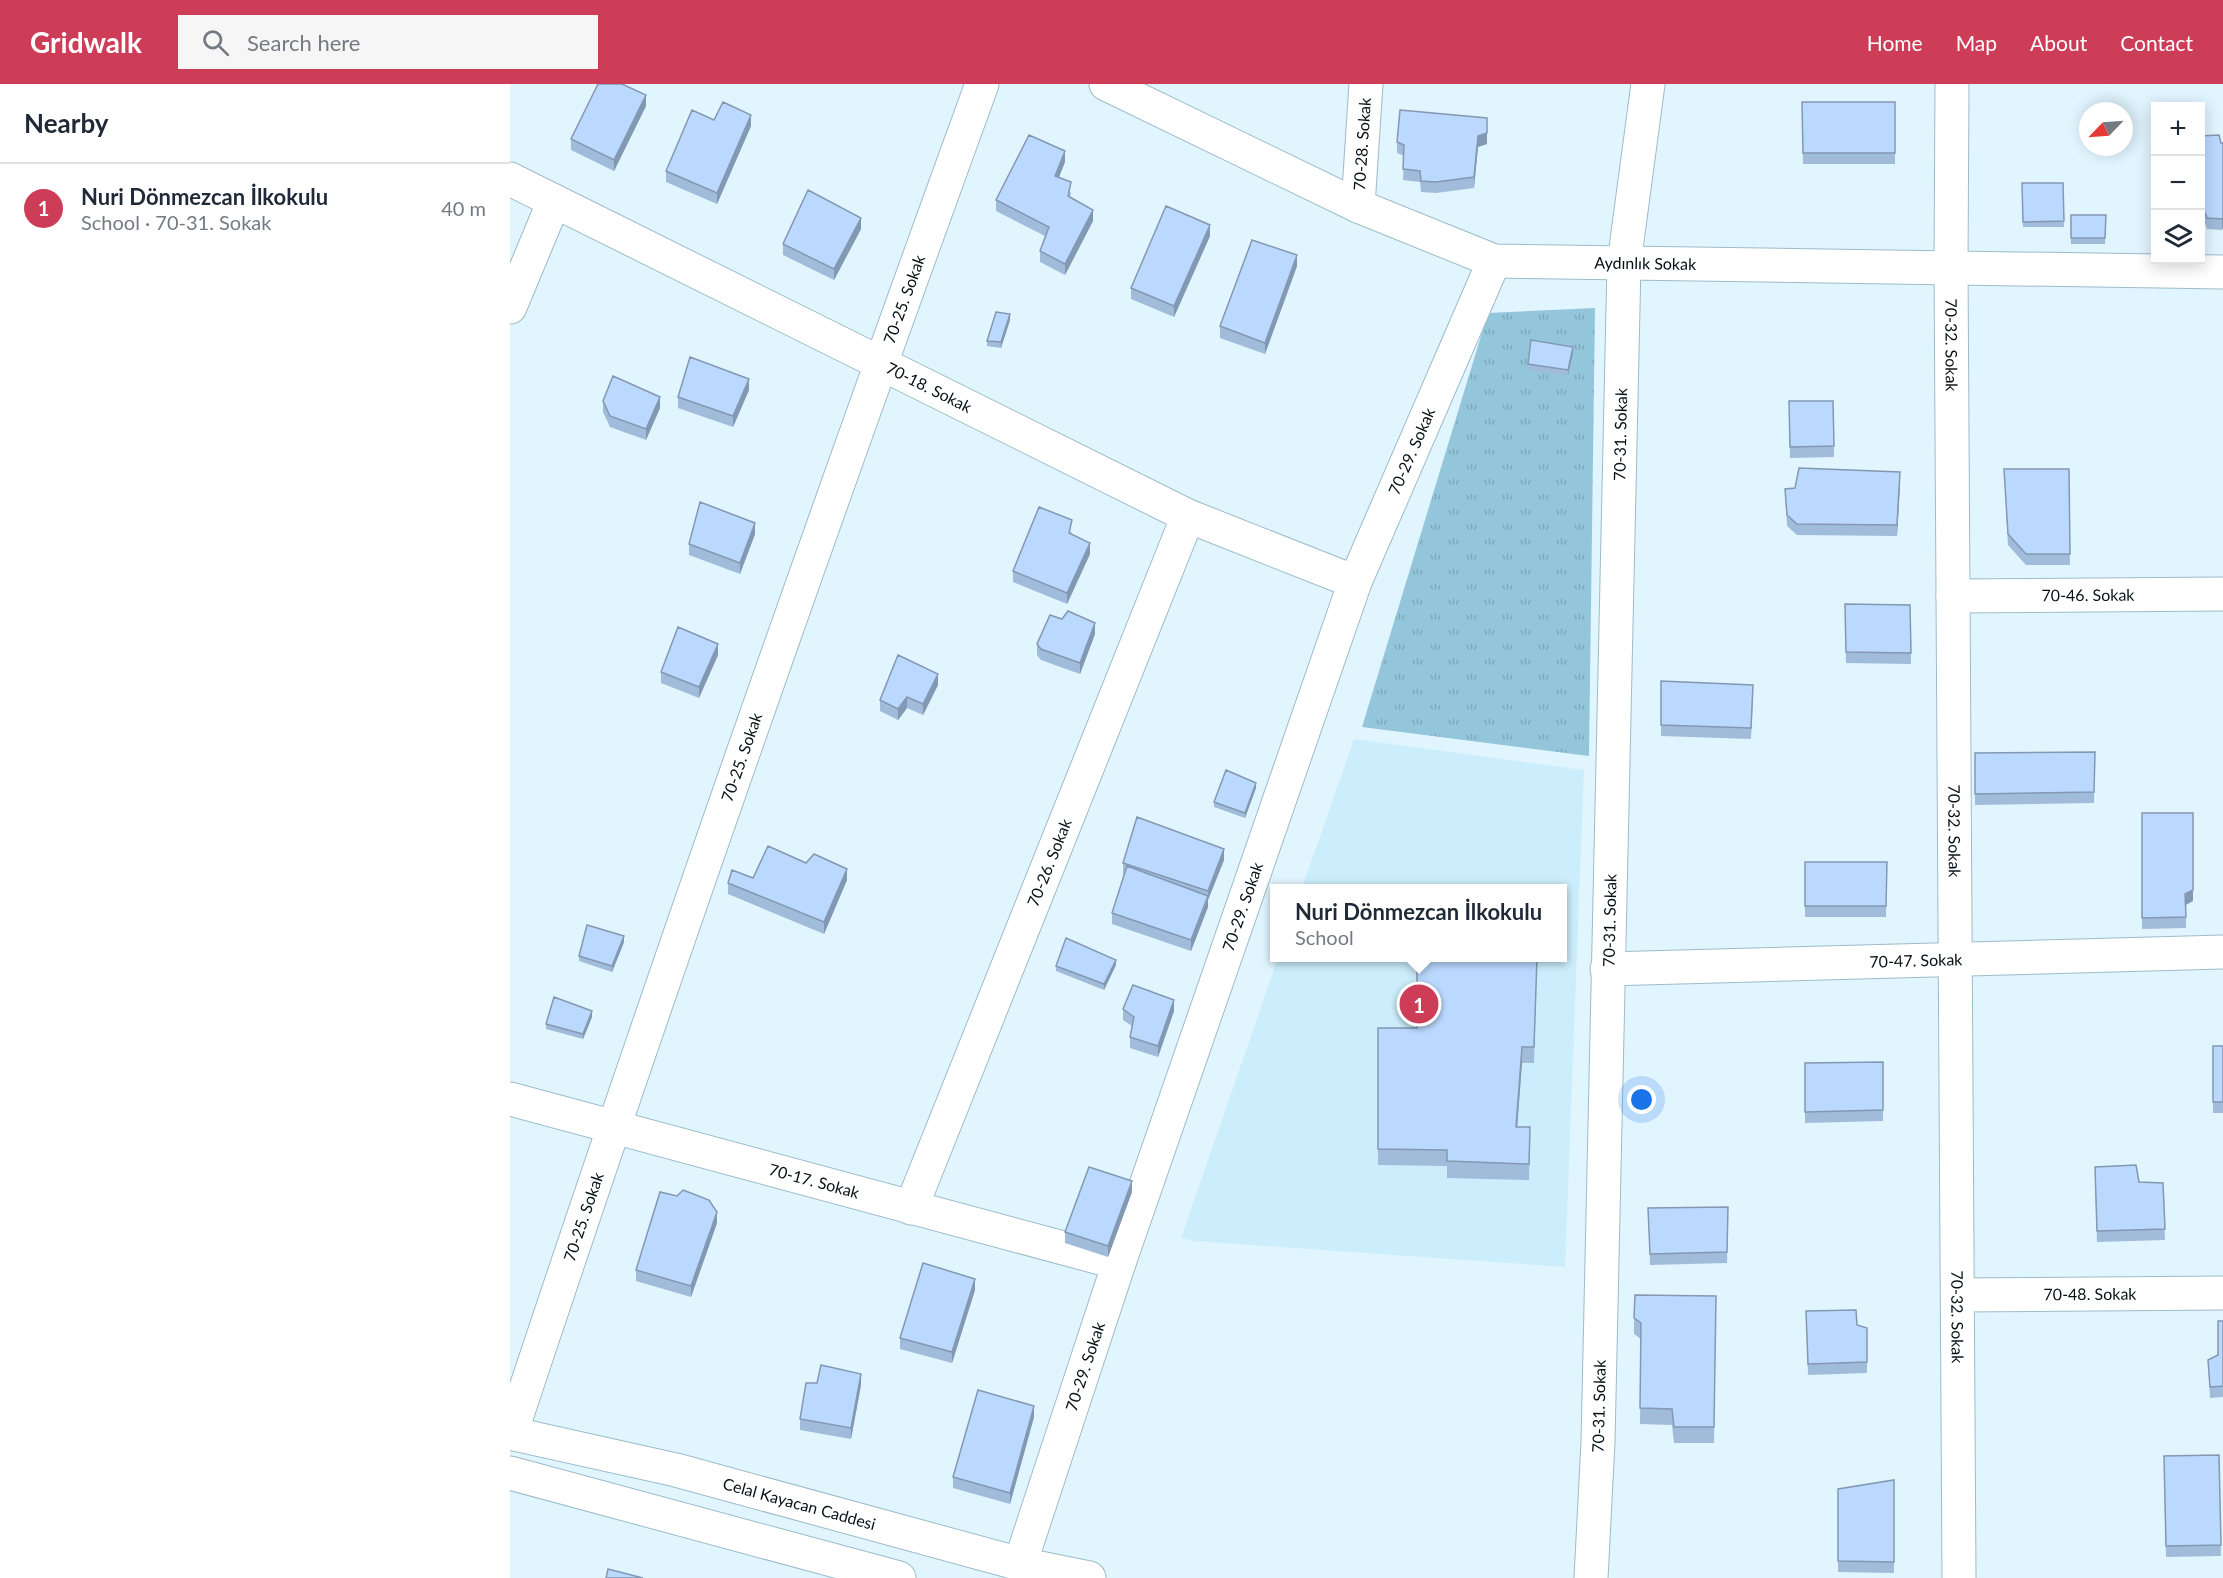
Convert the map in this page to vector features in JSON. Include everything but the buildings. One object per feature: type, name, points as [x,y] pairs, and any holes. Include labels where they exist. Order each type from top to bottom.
[{"type":"street","name":"70-25. Sokak","points":[[510,1433],[612,1128],[880,363],[981,84]]},
{"type":"street","name":"Aydınlık Sokak","points":[[1106,84],[1358,206],[1494,261],[2223,272]]},
{"type":"street","name":"70-28. Sokak","points":[[1358,206],[1366,84]]},
{"type":"street","points":[[1624,263],[1648,84]]},
{"type":"street","name":"70-32. Sokak","points":[[1952,84],[1951,267],[1959,1578]]},
{"type":"street","name":"70-18. Sokak","points":[[510,179],[1188,516],[1355,582]]},
{"type":"street","points":[[510,306],[554,201]]},
{"type":"street","name":"70-29. Sokak","points":[[1020,1564],[1119,1263],[1355,582],[1494,261]]},
{"type":"street","name":"70-31. Sokak","points":[[1591,1578],[1598,1442],[1624,263]]},
{"type":"street","name":"70-26. Sokak","points":[[911,1208],[1188,516]]},
{"type":"street","name":"70-46. Sokak","points":[[1953,596],[2223,594]]},
{"type":"street","name":"70-47. Sokak","points":[[1607,969],[2223,952]]},
{"type":"street","name":"70-17. Sokak","points":[[510,1099],[1119,1263]]},
{"type":"street","name":"70-48. Sokak","points":[[1958,1295],[2223,1293]]},
{"type":"street","name":"Celal Kayacan Caddesi","points":[[510,1433],[676,1470],[1020,1564],[1089,1578]]},
{"type":"street","points":[[510,1473],[899,1578]]},
{"type":"shaded area","points":[[1354,739],[1584,770],[1565,1267],[1194,1241],[1181,1238],[1277,962],[1567,962],[1567,884],[1303,884]]},
{"type":"green space","points":[[1595,308],[1589,756],[1362,727],[1488,313]]},
{"type":"place","name":"Nuri Dönmezcan İlkokulu","points":[[1419,1004]]}]
